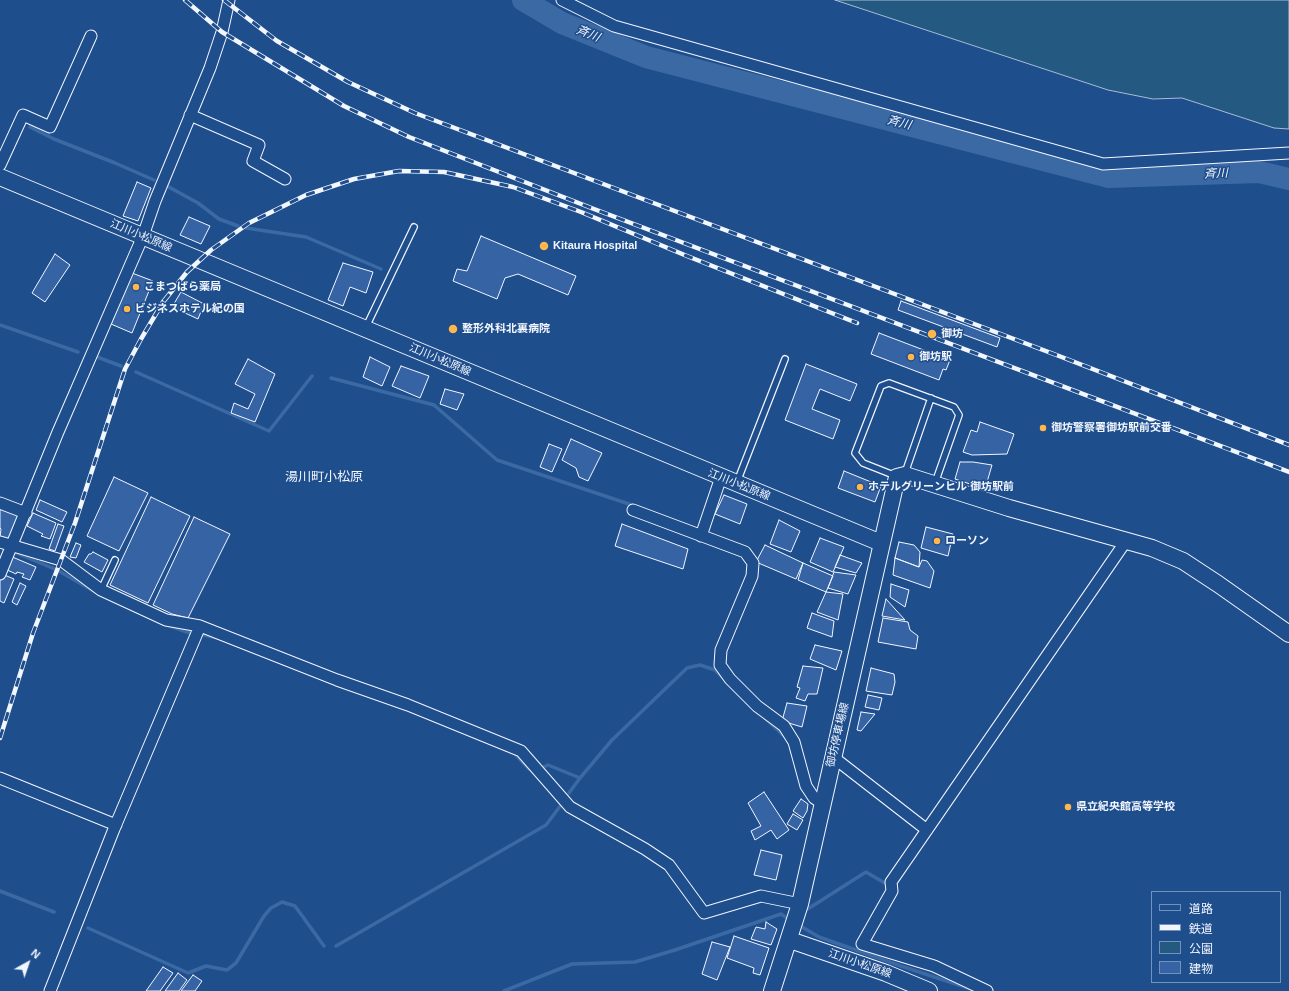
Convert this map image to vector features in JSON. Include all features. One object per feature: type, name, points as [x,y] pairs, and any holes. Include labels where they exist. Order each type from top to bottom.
[{"type":"main road","name":"江川小松原線","points":[[0,177],[881,543]]},
{"type":"main road","points":[[901,476],[934,484],[1009,508],[1152,548],[1183,561],[1289,634]]},
{"type":"main road","name":"御坊停車場線","points":[[772,991],[790,940],[800,904],[881,543],[901,476]]},
{"type":"main road","name":"江川小松原線","points":[[790,940],[886,973],[929,991]]},
{"type":"street","points":[[0,574],[58,432],[143,236],[155,201],[210,68],[222,32],[229,0]]},
{"type":"street","points":[[562,0],[614,26],[1103,164],[1289,153]]},
{"type":"street","points":[[0,165],[23,115],[50,127],[91,36]]},
{"type":"street","points":[[190,115],[259,145],[253,161],[286,179]]},
{"type":"street","points":[[701,536],[721,477]]},
{"type":"street","points":[[0,503],[26,513]]},
{"type":"street","points":[[633,510],[745,552],[753,563],[752,576],[722,650],[720,665],[730,679],[757,706],[784,726],[794,742],[806,786],[814,798],[823,804]]},
{"type":"street","points":[[987,991],[934,966],[862,944],[892,891],[891,882],[1126,541]]},
{"type":"street","points":[[0,542],[61,560],[101,590],[166,620],[200,626],[337,680],[408,705],[522,751],[570,807],[645,849],[669,865],[704,913],[761,896],[800,904]]},
{"type":"street","points":[[50,991],[116,825],[200,626]]},
{"type":"street","points":[[833,757],[927,830]]},
{"type":"street","points":[[0,778],[116,825]]},
{"type":"lane","points":[[365,329],[414,227]]},
{"type":"lane","points":[[736,484],[785,359]]},
{"type":"lane","points":[[932,398],[901,476],[863,463],[856,453],[881,386],[889,383],[932,398],[954,406],[959,415],[934,484]]},
{"type":"lane","points":[[101,590],[115,560]]},
{"type":"green space","points":[[835,0],[1289,0],[1289,129],[1274,128],[1182,98],[1153,99],[1108,90]]},
{"type":"building","points":[[137,182],[151,188],[138,221],[123,216]]},
{"type":"building","points":[[189,217],[210,226],[201,244],[180,235]]},
{"type":"building","points":[[481,236],[576,276],[568,295],[518,274],[505,278],[497,299],[453,281],[457,269],[467,271]]},
{"type":"building","points":[[55,254],[70,265],[45,302],[32,293]]},
{"type":"building","points":[[343,263],[373,272],[366,293],[350,287],[343,306],[328,300]]},
{"type":"building","points":[[132,273],[153,281],[132,333],[111,324]]},
{"type":"building","points":[[181,292],[204,304],[198,319],[172,307]]},
{"type":"building","points":[[901,301],[1000,338],[997,347],[898,310]]},
{"type":"building","name":"御坊駅","points":[[879,333],[950,360],[946,370],[943,369],[939,380],[871,354]]},
{"type":"building","points":[[370,357],[390,367],[382,386],[363,377]]},
{"type":"building","points":[[248,359],[275,374],[255,422],[231,413],[234,403],[248,409],[255,394],[235,384]]},
{"type":"building","points":[[806,364],[857,384],[850,401],[820,389],[812,409],[840,420],[833,439],[785,420]]},
{"type":"building","points":[[401,366],[429,376],[420,398],[392,386]]},
{"type":"building","points":[[445,389],[464,394],[457,410],[440,404]]},
{"type":"building","points":[[980,422],[1014,434],[1007,454],[972,455],[963,452],[971,430],[977,432]]},
{"type":"building","points":[[571,439],[602,453],[588,481],[579,477],[576,468],[562,460]]},
{"type":"building","points":[[549,444],[562,449],[552,472],[540,467]]},
{"type":"building","points":[[960,462],[973,462],[992,465],[985,489],[955,479]]},
{"type":"building","name":"ホテルグリーンヒル 御坊駅前","points":[[844,471],[881,486],[875,502],[838,488]]},
{"type":"building","points":[[114,477],[148,493],[119,551],[87,536]]},
{"type":"building","points":[[724,495],[747,504],[740,524],[715,514]]},
{"type":"building","points":[[151,497],[190,516],[148,603],[110,585]]},
{"type":"building","points":[[40,500],[67,512],[62,522],[36,510]]},
{"type":"building","points":[[0,509],[20,516],[9,540],[0,537]]},
{"type":"building","points":[[33,513],[56,523],[50,539],[41,536],[43,534],[27,526]]},
{"type":"building","points":[[194,517],[230,534],[188,618],[172,614],[153,605]]},
{"type":"building","points":[[779,520],[800,531],[791,552],[770,544]]},
{"type":"building","points":[[58,524],[64,526],[55,551],[49,549]]},
{"type":"building","points":[[622,524],[688,549],[683,569],[615,546]]},
{"type":"building","name":"ローソン","points":[[926,527],[953,534],[948,556],[921,548]]},
{"type":"building","points":[[820,538],[844,547],[833,572],[810,562]]},
{"type":"building","points":[[899,542],[914,545],[920,552],[919,567],[895,558]]},
{"type":"building","points":[[76,543],[81,545],[76,558],[70,557]]},
{"type":"building","points":[[765,545],[803,563],[796,579],[756,562]]},
{"type":"building","points":[[93,552],[108,560],[102,572],[84,562],[89,554]]},
{"type":"building","points":[[840,555],[862,563],[856,573],[835,567]]},
{"type":"building","points":[[10,556],[36,567],[30,580],[22,577],[24,574],[17,572],[16,574],[5,569]]},
{"type":"building","points":[[895,558],[919,567],[922,560],[927,561],[934,571],[930,588],[893,575]]},
{"type":"building","points":[[803,563],[833,576],[826,592],[798,580]]},
{"type":"building","points":[[834,572],[856,575],[848,594],[828,588]]},
{"type":"building","points":[[2,574],[14,579],[4,603],[0,601],[0,579]]},
{"type":"building","points":[[20,583],[26,586],[17,605],[12,602]]},
{"type":"building","points":[[891,584],[909,590],[905,607],[890,597]]},
{"type":"building","points":[[826,592],[843,594],[838,620],[817,612]]},
{"type":"building","points":[[886,599],[905,620],[882,616]]},
{"type":"building","points":[[812,613],[834,621],[832,637],[807,628]]},
{"type":"building","points":[[883,618],[908,622],[910,630],[918,636],[916,649],[878,642]]},
{"type":"building","points":[[815,645],[842,651],[836,670],[810,659]]},
{"type":"building","points":[[803,666],[823,668],[817,694],[808,694],[805,701],[796,698],[800,688],[797,687]]},
{"type":"building","points":[[871,668],[894,674],[895,682],[892,695],[866,691]]},
{"type":"building","points":[[868,695],[882,698],[879,710],[865,707]]},
{"type":"building","points":[[787,703],[807,706],[802,727],[782,721]]},
{"type":"building","points":[[861,712],[875,714],[861,731],[857,730]]},
{"type":"building","points":[[764,792],[789,830],[777,839],[771,830],[755,840],[751,831],[761,826],[748,803]]},
{"type":"building","points":[[801,799],[808,804],[807,811],[803,818],[793,811]]},
{"type":"building","points":[[793,814],[803,820],[797,830],[787,824]]},
{"type":"building","points":[[761,850],[782,855],[776,880],[754,875]]},
{"type":"building","points":[[766,922],[777,929],[771,945],[751,939],[756,927],[765,929]]},
{"type":"building","points":[[734,936],[769,948],[760,975],[753,973],[754,968],[727,958]]},
{"type":"building","points":[[712,942],[730,947],[717,980],[702,974]]},
{"type":"building","points":[[163,967],[173,973],[160,991],[146,991]]},
{"type":"building","points":[[178,973],[187,980],[179,991],[165,991]]},
{"type":"building","points":[[193,975],[202,981],[195,991],[181,991]]},
{"type":"waterway","name":"斉川","points":[[523,0],[562,23],[646,57],[1109,177],[1259,172],[1289,179]]},
{"type":"waterway","points":[[30,127],[54,139],[154,180]]},
{"type":"waterway","points":[[167,186],[198,203],[219,219],[238,226]]},
{"type":"waterway","points":[[246,228],[306,237],[381,269]]},
{"type":"waterway","points":[[0,325],[78,352]]},
{"type":"waterway","points":[[97,357],[121,366]]},
{"type":"waterway","points":[[136,372],[269,431],[312,376]]},
{"type":"waterway","points":[[331,378],[434,405],[497,460],[635,506]]},
{"type":"waterway","points":[[14,552],[57,570],[97,593]]},
{"type":"waterway","points":[[167,625],[190,633]]},
{"type":"waterway","points":[[204,635],[217,638]]},
{"type":"waterway","points":[[569,793],[612,740],[687,668],[700,665],[715,670],[725,680]]},
{"type":"waterway","points":[[765,718],[786,738]]},
{"type":"waterway","points":[[513,752],[529,769]]},
{"type":"waterway","points":[[541,768],[548,765],[580,778]]},
{"type":"waterway","points":[[336,946],[546,825],[561,805]]},
{"type":"waterway","points":[[803,912],[866,872],[888,885]]},
{"type":"waterway","points":[[0,891],[54,912]]},
{"type":"waterway","points":[[88,928],[188,973],[206,966],[227,970],[236,963],[264,916],[271,908],[282,902],[295,906],[324,946]]},
{"type":"waterway","points":[[504,991],[572,964],[635,962],[781,914],[790,920]]},
{"type":"waterway","points":[[797,924],[819,937],[971,989]]},
{"type":"railway","points":[[185,0],[222,32],[344,106],[409,137],[594,209],[1289,472]]},
{"type":"railway","points":[[224,0],[277,41],[348,82],[415,113],[1059,356],[1289,445]]},
{"type":"railway","points":[[0,738],[33,633],[75,523],[125,369],[141,339],[163,302],[187,272],[211,250],[249,223],[306,195],[354,179],[399,171],[444,172],[513,187],[581,212],[687,256],[857,323]]},
{"type":"place","name":"Kitaura Hospital","points":[[544,246]]},
{"type":"place","name":"こまつばら薬局","points":[[136,287]]},
{"type":"place","name":"ビジネスホテル紀の国","points":[[127,309]]},
{"type":"place","name":"整形外科北裏病院","points":[[453,329]]},
{"type":"place","name":"御坊","points":[[932,334]]},
{"type":"place","name":"御坊駅","points":[[911,357]]},
{"type":"place","name":"御坊警察署御坊駅前交番","points":[[1043,428]]},
{"type":"place","name":"ホテルグリーンヒル 御坊駅前","points":[[860,487]]},
{"type":"place","name":"ローソン","points":[[937,541]]},
{"type":"place","name":"県立紀央館高等学校","points":[[1068,807]]},
{"type":"district","name":"湯川町小松原","points":[[324,477]]}]
